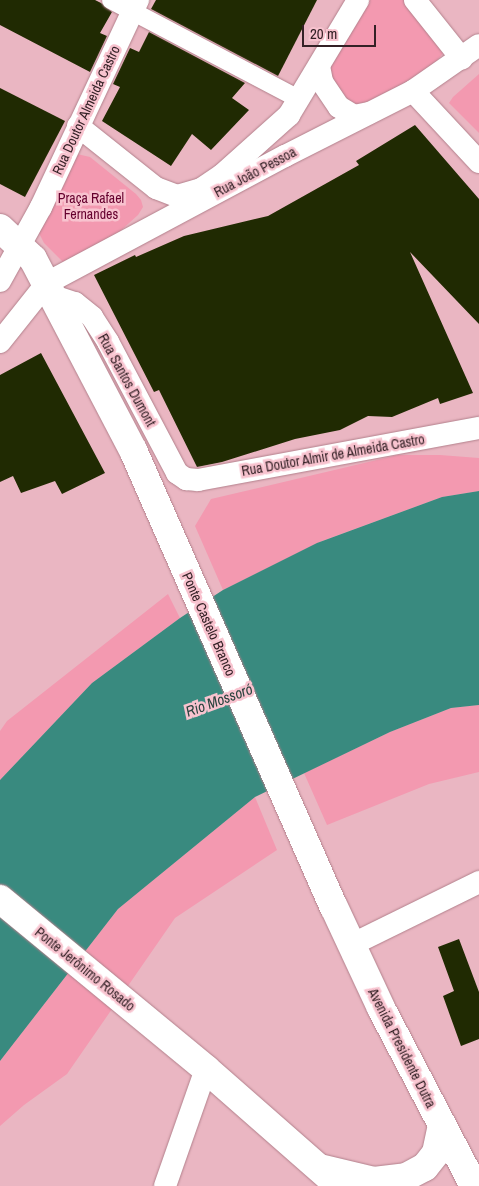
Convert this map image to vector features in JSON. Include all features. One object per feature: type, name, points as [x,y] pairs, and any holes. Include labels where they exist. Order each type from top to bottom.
[{"type":"main road","name":"Rua Santos Dumont","points":[[0,228],[33,259],[133,450]]},
{"type":"main road","name":"Ponte Castelo Branco","points":[[133,450],[334,907]]},
{"type":"main road","name":"Ponte Jerônimo Rosado","points":[[0,899],[206,1068]]},
{"type":"main road","name":"Avenida Presidente Dutra","points":[[334,907],[381,1008],[475,1184]]},
{"type":"main road","points":[[206,1068],[339,1186]]},
{"type":"main road","points":[[317,1166],[374,1181],[406,1177],[425,1167],[436,1153],[442,1125]]},
{"type":"street","points":[[111,0],[136,6],[299,99]]},
{"type":"street","points":[[78,126],[143,180],[177,196],[201,189],[222,175],[279,125],[299,99],[358,0]]},
{"type":"street","points":[[415,0],[470,52]]},
{"type":"street","name":"Rua Doutor Almeida Castro","points":[[0,281],[21,246],[136,6]]},
{"type":"street","name":"Rua João Pessoa","points":[[50,289],[413,91],[470,52]]},
{"type":"street","points":[[319,66],[322,82],[339,107],[354,116],[372,112]]},
{"type":"street","points":[[413,91],[479,162]]},
{"type":"street","points":[[0,342],[50,289]]},
{"type":"street","name":"Rua Santos Dumont","points":[[50,289],[75,303],[92,317],[108,342],[177,473],[186,479]]},
{"type":"street","name":"Rua Doutor Almir de Almeida Castro","points":[[186,479],[198,480],[479,428]]},
{"type":"street","points":[[351,945],[479,882]]},
{"type":"street","points":[[165,1186],[206,1068]]},
{"type":"green space","points":[[366,0],[405,0],[443,53],[436,62],[377,101],[361,107],[350,103],[339,88],[330,73],[330,64]]},
{"type":"green space","points":[[479,74],[479,133],[449,103],[453,97]]},
{"type":"green space","name":"Praça Rafael Fernandes","points":[[77,154],[90,157],[136,194],[141,200],[143,207],[138,215],[118,233],[63,262],[44,243],[38,231]]},
{"type":"green space","points":[[398,455],[440,455],[479,458],[479,491],[442,497],[322,541],[223,590],[195,526],[211,499]]},
{"type":"green space","points":[[168,594],[180,618],[92,683],[0,780],[0,731],[7,721]]},
{"type":"green space","points":[[479,705],[479,772],[429,784],[327,825],[304,773],[390,732],[451,708]]},
{"type":"green space","points":[[255,797],[277,850],[175,918],[67,1074],[24,1105],[0,1126],[0,1061],[118,909]]},
{"type":"water","name":"Rio Mossoró","points":[[479,491],[479,705],[451,708],[390,732],[255,797],[118,909],[0,1061],[0,780],[92,683],[180,618],[223,590],[317,543],[442,497]]},
{"type":"building","points":[[0,0],[95,0],[101,3],[112,12],[100,33],[107,36],[90,72],[0,25]]},
{"type":"building","points":[[156,0],[317,0],[278,76],[151,9]]},
{"type":"building","points":[[149,32],[245,83],[232,98],[249,110],[211,150],[192,134],[171,166],[102,121],[120,87],[113,84],[130,48],[139,52]]},
{"type":"building","points":[[0,88],[65,121],[25,197],[0,184]]},
{"type":"building","points":[[415,125],[479,199],[479,324],[410,252],[473,393],[440,404],[438,398],[392,417],[368,416],[340,430],[295,439],[222,462],[197,467],[159,390],[154,392],[94,275],[135,255],[136,257],[184,236],[268,216],[359,165],[356,161]]},
{"type":"building","points":[[41,353],[105,473],[62,494],[55,481],[21,493],[13,476],[0,482],[0,375]]},
{"type":"building","points":[[459,939],[479,992],[479,1039],[461,1046],[443,996],[454,991],[438,947]]}]
